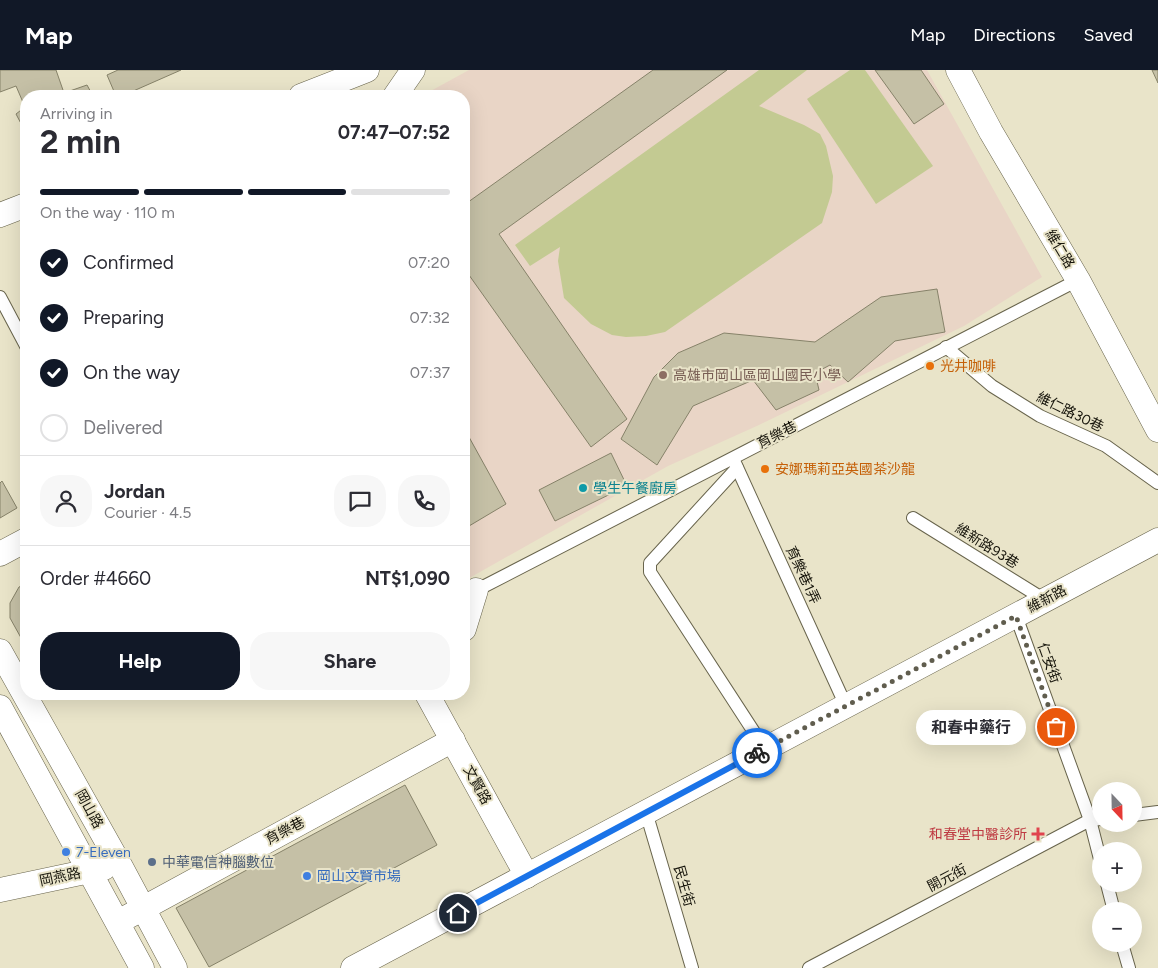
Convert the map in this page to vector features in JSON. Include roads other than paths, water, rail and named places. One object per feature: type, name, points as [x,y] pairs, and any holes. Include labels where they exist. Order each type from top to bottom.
[{"type":"street","points":[[316,90],[367,70]]},
{"type":"street","points":[[399,90],[413,70]]},
{"type":"street","name":"維仁路","points":[[958,70],[990,132],[1078,280],[1158,430]]},
{"type":"street","points":[[0,215],[20,207]]},
{"type":"street","name":"維新路","points":[[353,968],[1158,540]]},
{"type":"street","points":[[0,554],[20,543]]},
{"type":"street","name":"岡山路","points":[[0,651],[20,687]]},
{"type":"street","name":"岡山路","points":[[27,700],[175,968]]},
{"type":"street","name":"文賢路","points":[[441,704],[453,740],[527,876]]},
{"type":"street","name":"岡山路","points":[[0,707],[142,968]]},
{"type":"street","name":"育樂巷","points":[[118,922],[453,740]]},
{"type":"street","name":"岡燕路","points":[[0,890],[120,865]]},
{"type":"lane","name":"育樂巷","points":[[470,593],[735,463],[946,347],[1078,280]]},
{"type":"lane","points":[[0,297],[20,335]]},
{"type":"lane","name":"維仁路30巷","points":[[946,347],[992,386],[1040,416],[1106,446],[1158,483]]},
{"type":"lane","points":[[735,463],[650,563],[650,572],[765,749]]},
{"type":"lane","name":"育樂巷1弄","points":[[735,463],[846,706]]},
{"type":"lane","name":"維新路93巷","points":[[914,518],[1045,600]]},
{"type":"lane","name":"仁安街","points":[[1016,616],[1092,810]]},
{"type":"lane","name":"民生街","points":[[646,812],[692,968]]},
{"type":"lane","points":[[1142,814],[1158,812]]},
{"type":"lane","name":"開元街","points":[[809,968],[1092,822]]},
{"type":"lane","points":[[1124,952],[1129,968]]},
{"type":"place","name":"光井咖啡","points":[[930,366]]},
{"type":"place","name":"高雄市岡山區岡山國民小學","points":[[663,375]]},
{"type":"place","name":"安娜瑪莉亞英國茶沙龍","points":[[765,469]]},
{"type":"place","name":"學生午餐廚房","points":[[583,488]]},
{"type":"place","name":"和春中藥行","points":[[1056,727]]},
{"type":"place","name":"和春堂中醫診所","points":[[1038,834]]},
{"type":"place","name":"7-Eleven","points":[[66,852]]},
{"type":"place","name":"中華電信神腦數位","points":[[152,862]]},
{"type":"place","name":"岡山文賢市場","points":[[307,876]]}]
